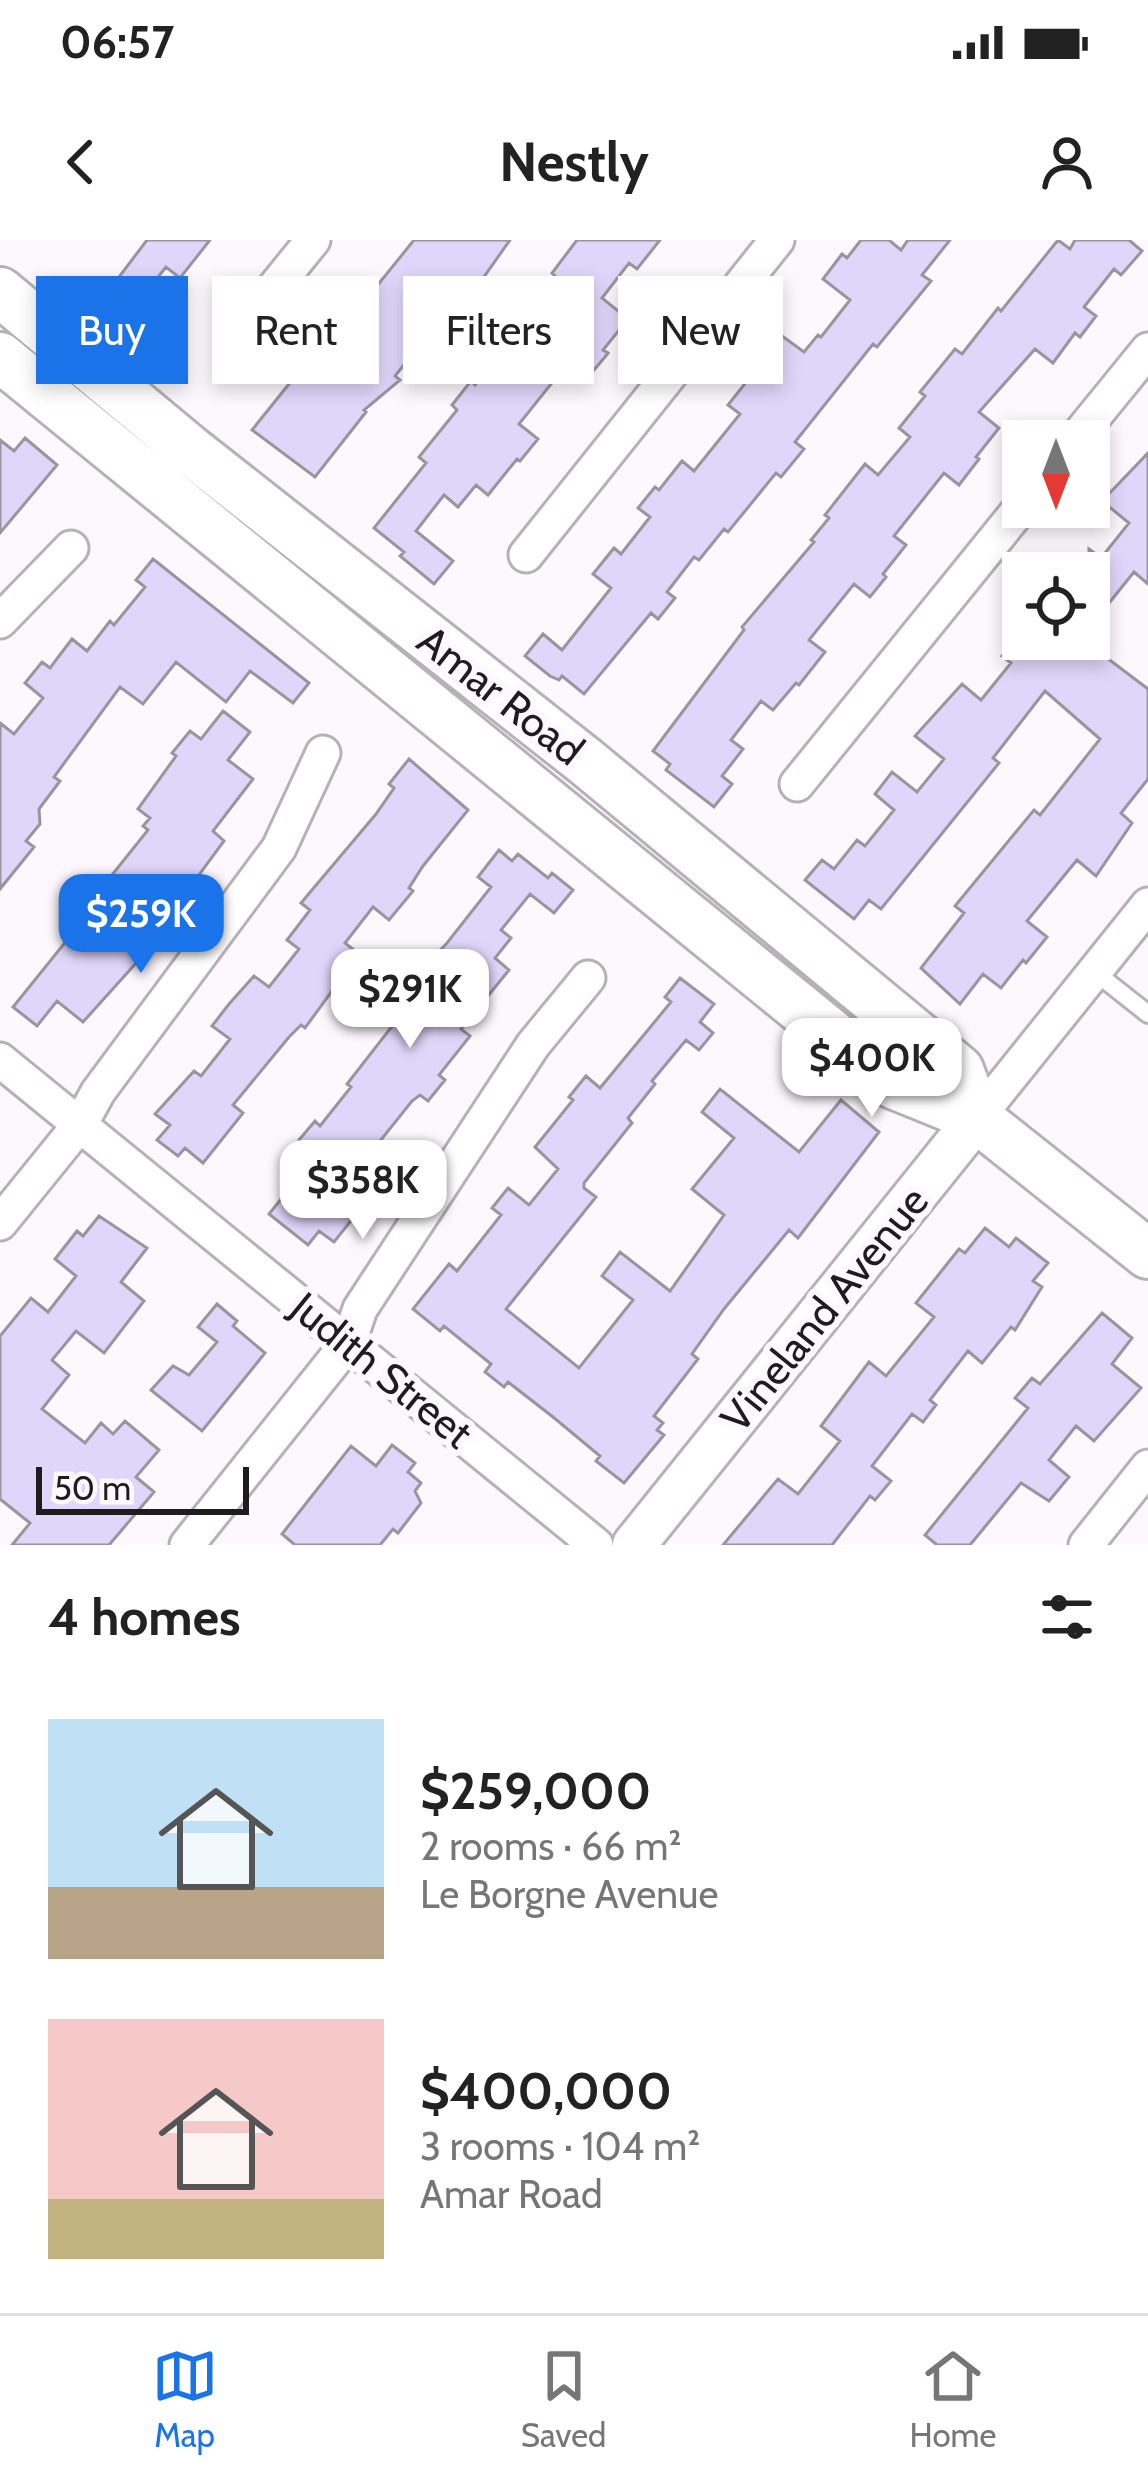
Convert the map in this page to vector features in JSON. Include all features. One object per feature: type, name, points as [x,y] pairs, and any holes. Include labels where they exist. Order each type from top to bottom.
[{"type":"main road","name":"Amar Road","points":[[0,292],[190,450],[585,761],[959,1070],[977,1118]]},
{"type":"main road","name":"Amar Road","points":[[0,357],[893,1084],[977,1118],[1148,1254]]},
{"type":"street","points":[[284,276],[313,240]]},
{"type":"street","points":[[526,556],[777,240]]},
{"type":"street","points":[[1091,420],[1148,350]]},
{"type":"street","points":[[797,784],[1004,528]]},
{"type":"street","points":[[0,621],[70,548]]},
{"type":"street","points":[[0,1223],[81,1123],[98,1091],[279,848],[323,753]]},
{"type":"street","name":"Vineland Avenue","points":[[634,1545],[1148,905]]},
{"type":"street","points":[[187,1545],[349,1342],[360,1310],[508,1083],[588,978]]},
{"type":"street","name":"Judith Street","points":[[0,1060],[596,1545]]},
{"type":"street","points":[[1085,1545],[1148,1467]]},
{"type":"lane","points":[[1095,971],[1148,1014]]},
{"type":"building","points":[[147,240],[210,240],[182,276],[166,267],[159,276],[120,276]]},
{"type":"building","points":[[414,240],[510,240],[485,276],[403,276],[403,366],[395,376],[400,380],[364,410],[315,477],[252,430],[289,384],[379,384],[379,283]]},
{"type":"building","points":[[577,240],[660,240],[637,269],[629,263],[602,298],[618,311],[618,331],[594,370],[594,276],[552,273]]},
{"type":"building","points":[[861,240],[889,240],[901,250],[908,240],[950,240],[922,275],[931,281],[877,347],[873,344],[795,442],[804,449],[781,477],[776,473],[728,532],[724,529],[699,560],[694,557],[667,592],[675,598],[658,619],[651,613],[584,694],[562,676],[559,680],[550,676],[525,656],[543,634],[562,650],[611,588],[593,574],[614,548],[621,554],[650,517],[638,508],[682,461],[694,471],[740,414],[728,405],[745,384],[783,384],[783,337],[804,352],[850,300],[823,279],[842,254],[847,258]]},
{"type":"building","points":[[1058,240],[1070,249],[1075,240],[1129,240],[1142,251],[1121,275],[1114,269],[1084,307],[1096,316],[1080,337],[1075,333],[1053,363],[1035,349],[979,412],[999,428],[976,457],[979,459],[959,485],[944,473],[894,536],[906,545],[883,574],[886,577],[870,597],[854,584],[809,640],[825,652],[799,685],[773,710],[761,701],[731,740],[743,749],[722,776],[732,784],[714,807],[666,770],[670,764],[653,751],[742,627],[814,542],[811,540],[829,518],[825,515],[865,464],[878,475],[910,437],[899,428],[925,396],[920,392],[955,349],[962,354]]},
{"type":"building","points":[[469,384],[551,384],[519,424],[538,439],[520,461],[488,495],[476,485],[458,507],[444,495],[416,531],[453,561],[434,584],[374,528],[426,463],[419,457],[457,410],[452,405]]},
{"type":"building","points":[[25,438],[57,465],[0,533],[0,440],[14,451]]},
{"type":"building","points":[[1148,453],[1148,584],[1134,572],[1110,602],[1110,552],[1106,552],[1129,523],[1110,508],[1110,493]]},
{"type":"building","points":[[153,559],[309,683],[293,703],[250,671],[226,702],[176,662],[143,704],[120,687],[54,777],[60,781],[39,809],[40,824],[26,841],[34,847],[0,889],[0,723],[14,734],[43,698],[25,683],[42,662],[50,668],[72,639],[87,651],[110,621],[114,625],[145,587],[136,580]]},
{"type":"building","points":[[1007,660],[1110,660],[1148,689],[1148,779],[1121,813],[1132,823],[1096,876],[1077,860],[1027,921],[1047,937],[1026,963],[1023,960],[1001,988],[983,974],[960,1004],[921,968],[964,913],[955,906],[1034,810],[1040,815],[1100,739],[1045,691],[993,758],[999,763],[881,909],[869,900],[854,919],[805,880],[822,860],[834,869],[857,840],[865,846],[894,810],[875,794],[892,772],[917,792],[944,759],[915,736],[962,684],[981,700],[1011,663]]},
{"type":"building","points":[[223,711],[250,732],[228,760],[253,779],[213,831],[224,841],[179,902],[171,896],[128,948],[137,962],[83,1022],[57,1001],[37,1026],[13,1007],[148,830],[143,826],[150,818],[138,809],[176,756],[172,753],[190,731],[201,739]]},
{"type":"building","points":[[409,759],[468,810],[423,866],[409,888],[413,891],[389,920],[373,907],[345,943],[359,954],[305,1028],[301,1025],[289,1037],[233,1105],[243,1113],[203,1163],[185,1148],[178,1156],[157,1140],[170,1125],[155,1114],[194,1071],[201,1076],[230,1039],[212,1026],[229,1004],[254,976],[269,987],[299,949],[287,940],[310,910],[301,903],[376,814],[394,788],[389,784]]},
{"type":"building","points":[[499,850],[512,861],[518,854],[548,878],[552,873],[573,890],[554,913],[530,894],[501,930],[511,938],[495,958],[509,970],[461,1029],[470,1036],[439,1075],[445,1080],[428,1101],[420,1095],[412,1101],[368,1156],[383,1169],[356,1202],[362,1207],[334,1242],[319,1231],[308,1245],[269,1214],[316,1156],[299,1140],[315,1121],[320,1126],[397,1020],[382,1007],[400,985],[388,974],[406,952],[424,967],[447,943],[491,887],[478,877]]},
{"type":"building","points":[[680,978],[714,1004],[700,1022],[713,1033],[699,1050],[686,1040],[652,1081],[655,1084],[628,1118],[632,1123],[584,1183],[596,1197],[506,1309],[579,1368],[633,1300],[602,1276],[620,1252],[670,1291],[724,1215],[692,1189],[734,1138],[702,1112],[720,1089],[799,1152],[841,1100],[879,1132],[798,1238],[789,1230],[724,1309],[692,1354],[698,1359],[654,1416],[663,1423],[657,1430],[664,1435],[624,1483],[553,1417],[508,1382],[504,1387],[485,1372],[491,1364],[444,1326],[440,1331],[413,1309],[449,1264],[457,1271],[501,1215],[492,1208],[508,1188],[529,1205],[558,1169],[535,1147],[586,1076],[600,1088],[671,1002],[665,997]]},
{"type":"building","points":[[99,1216],[147,1248],[121,1282],[144,1301],[104,1353],[76,1331],[52,1360],[69,1375],[42,1409],[85,1443],[101,1423],[113,1434],[125,1421],[159,1450],[136,1477],[154,1492],[109,1545],[12,1545],[30,1523],[0,1499],[0,1336],[31,1298],[48,1312],[76,1276],[55,1259],[77,1231],[83,1236]]},
{"type":"building","points":[[985,1228],[1009,1247],[1016,1238],[1048,1263],[1033,1281],[1042,1287],[1015,1330],[1011,1327],[982,1363],[968,1351],[930,1400],[936,1405],[923,1422],[912,1414],[872,1466],[891,1481],[875,1500],[870,1496],[832,1545],[723,1545],[778,1479],[798,1494],[840,1441],[821,1426],[869,1362],[886,1376],[934,1317],[916,1303],[959,1249],[965,1253]]},
{"type":"building","points":[[217,1304],[237,1321],[233,1326],[265,1353],[202,1431],[151,1390],[173,1366],[189,1375],[217,1342],[198,1327]]},
{"type":"building","points":[[1102,1313],[1132,1338],[1112,1364],[1141,1388],[1094,1441],[1076,1426],[1049,1460],[1069,1477],[1049,1501],[1021,1483],[970,1545],[937,1545],[925,1535],[1028,1408],[1015,1398],[1032,1378],[1040,1384]]},
{"type":"building","points":[[392,1445],[415,1463],[408,1472],[421,1483],[415,1491],[421,1503],[398,1533],[393,1529],[380,1545],[295,1545],[282,1534],[351,1446],[376,1466]]}]
